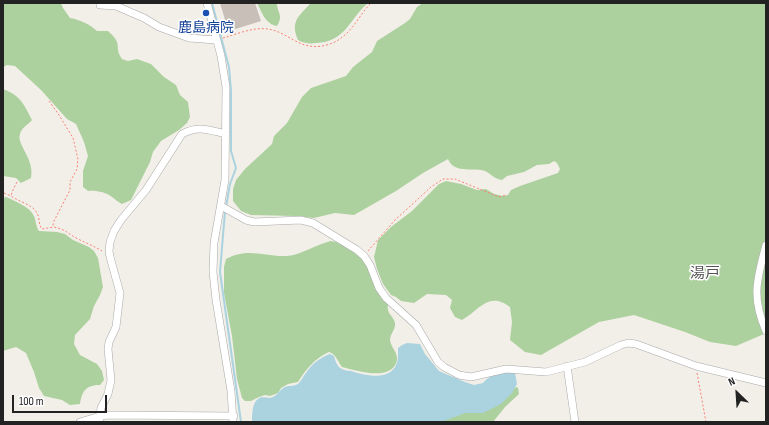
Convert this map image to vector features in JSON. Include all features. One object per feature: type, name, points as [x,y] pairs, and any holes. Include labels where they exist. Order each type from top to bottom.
[{"type":"street","points":[[80,422],[99,419],[109,415],[234,419],[213,272],[214,242],[224,207],[226,87],[220,39],[207,3]]},
{"type":"street","points":[[100,5],[116,6],[144,18],[159,27],[189,38],[220,39]]},
{"type":"street","points":[[99,419],[111,380],[108,350],[109,342],[116,326],[120,293],[109,251],[114,231],[121,220],[146,190],[182,134],[191,129],[200,128],[226,134]]},
{"type":"street","points":[[224,207],[246,220],[254,222],[301,220],[313,223],[364,256],[370,265],[379,288],[386,298],[416,325],[438,362],[452,372],[471,377],[506,369],[546,372],[584,362],[628,343],[636,344],[696,366],[766,383]]},
{"type":"street","points":[[766,245],[756,287],[758,305],[766,331]]},
{"type":"street","points":[[567,366],[575,422]]},
{"type":"path","points":[[220,39],[252,30],[267,29],[279,32],[304,46],[315,47],[326,45],[341,39],[348,33],[371,3]]},
{"type":"path","points":[[49,101],[71,134],[78,159],[77,169],[70,182],[70,190],[54,221],[54,228]]},
{"type":"path","points":[[364,256],[395,220],[431,187],[443,179],[455,179],[499,197],[506,195]]},
{"type":"path","points":[[11,196],[17,182]]},
{"type":"path","points":[[4,193],[34,210],[38,216],[42,229],[54,228],[66,231],[77,239],[110,255]]},
{"type":"path","points":[[696,366],[706,422]]},
{"type":"green space","points":[[3,3],[61,3],[70,18],[85,23],[97,31],[108,31],[118,44],[118,52],[122,59],[128,61],[137,59],[151,64],[164,77],[176,85],[180,95],[188,102],[190,117],[187,123],[179,130],[161,141],[153,152],[150,162],[131,200],[122,204],[110,195],[97,191],[88,191],[83,187],[83,171],[88,156],[76,124],[67,119],[41,90],[15,66],[7,65],[3,67]]},
{"type":"green space","points":[[257,3],[277,3],[280,19],[277,26],[273,25],[267,20],[262,14]]},
{"type":"green space","points":[[311,3],[368,3],[346,29],[334,39],[326,42],[304,43],[298,40],[295,23]]},
{"type":"green space","points":[[423,3],[766,3],[766,331],[764,334],[736,346],[710,342],[634,315],[599,322],[541,355],[525,352],[510,340],[512,322],[510,307],[502,303],[490,301],[479,307],[462,320],[455,317],[450,308],[452,300],[446,295],[427,294],[414,303],[401,301],[391,295],[383,284],[374,257],[378,240],[391,227],[412,211],[439,184],[446,181],[461,184],[477,190],[486,189],[494,194],[503,196],[508,195],[511,190],[520,186],[558,173],[560,169],[554,161],[549,164],[537,165],[524,172],[507,176],[502,180],[482,170],[454,167],[448,159],[354,215],[335,213],[314,218],[251,215],[241,211],[233,201],[233,189],[236,180],[245,169],[272,144],[274,136],[287,123],[302,97],[311,88],[346,76],[353,67],[372,52],[377,41],[410,19],[417,7]]},
{"type":"green space","points":[[3,89],[18,97],[32,120],[21,132],[19,138],[32,171],[31,178],[21,183],[16,178],[3,176]]},
{"type":"green space","points":[[6,197],[22,205],[32,213],[39,231],[65,234],[73,240],[89,247],[94,251],[98,258],[103,287],[90,319],[75,335],[74,344],[80,355],[97,364],[102,371],[104,380],[100,385],[91,386],[84,392],[80,404],[70,405],[62,400],[44,396],[39,388],[26,353],[16,347],[3,351],[3,198]]},
{"type":"green space","points":[[331,241],[342,245],[362,258],[370,270],[379,293],[388,304],[388,310],[395,323],[390,340],[397,357],[394,367],[381,373],[372,373],[342,367],[335,356],[329,352],[319,357],[311,364],[298,382],[288,384],[281,388],[278,393],[270,396],[265,395],[251,401],[245,401],[242,398],[237,379],[232,336],[224,293],[224,267],[226,259],[234,255],[249,253],[287,256],[303,252],[320,244]]},
{"type":"green space","points":[[517,387],[519,394],[505,407],[493,422],[438,422]]},
{"type":"water","points":[[407,343],[420,344],[425,354],[439,371],[465,382],[474,385],[483,383],[493,375],[515,373],[517,384],[512,393],[501,404],[483,413],[465,413],[441,422],[252,422],[253,406],[258,399],[262,397],[270,398],[285,387],[297,384],[311,367],[322,357],[330,354],[334,356],[340,368],[343,369],[374,376],[381,375],[386,374],[395,367],[398,360],[398,348]]},
{"type":"building","points":[[220,3],[255,3],[261,21],[226,32],[223,23],[226,23]]},
{"type":"waterway","points":[[212,3],[229,67],[231,91],[231,151],[236,168],[230,184],[226,207]]},
{"type":"waterway","points":[[225,211],[220,272],[241,422]]},
{"type":"place","name":"鹿島病院","points":[[206,13]]},
{"type":"district","name":"湯戸","points":[[705,274]]}]
